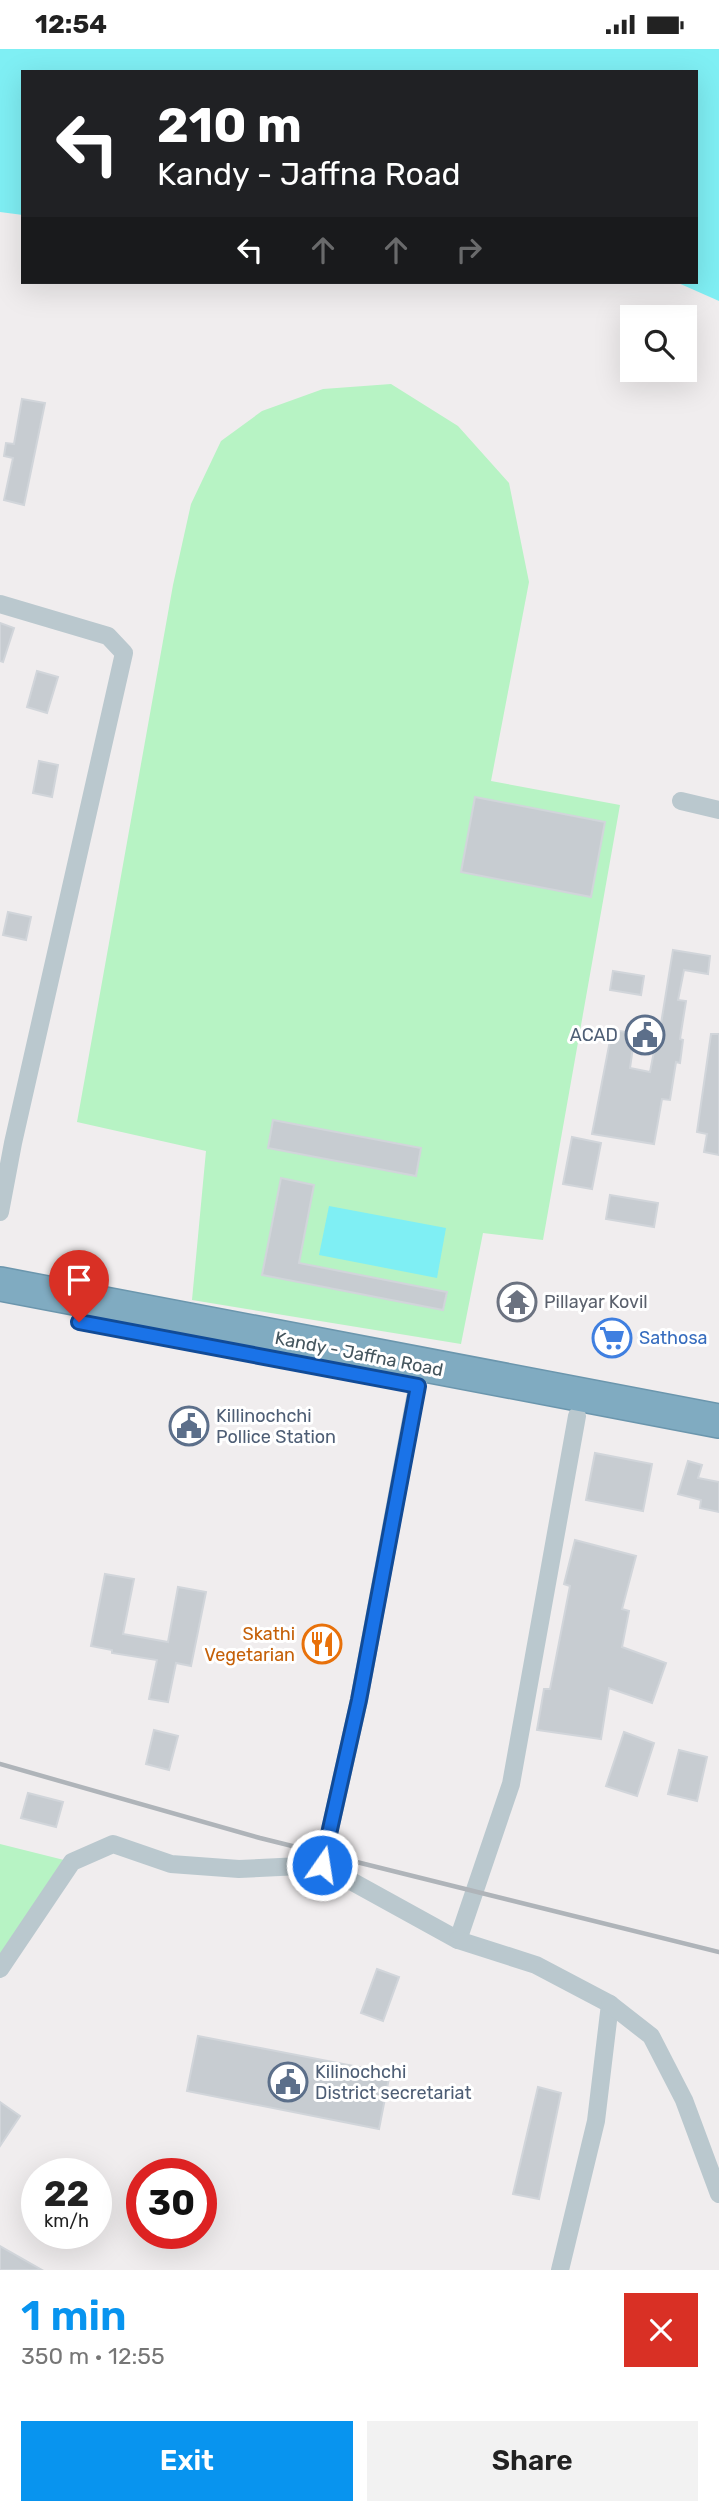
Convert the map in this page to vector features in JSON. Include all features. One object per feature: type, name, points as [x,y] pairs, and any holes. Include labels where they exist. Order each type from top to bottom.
[{"type":"highway","name":"Kandy - Jaffna Road","points":[[0,1284],[420,1376],[577,1416],[719,1441]]},
{"type":"highway","name":"Kandy - Jaffna Road","points":[[0,1308],[719,1421]]},
{"type":"street","points":[[0,604],[108,636],[124,653],[13,1143],[0,1212]]},
{"type":"street","points":[[681,801],[719,810]]},
{"type":"street","points":[[322,1865],[359,1700],[420,1376]]},
{"type":"street","points":[[458,1940],[511,1784],[577,1416]]},
{"type":"street","points":[[0,1969],[72,1862],[113,1844],[171,1864],[239,1869],[322,1865],[458,1940],[536,1965],[610,2004],[651,2036],[684,2100],[719,2194]]},
{"type":"street","points":[[560,2270],[596,2121],[610,2004]]},
{"type":"green space","points":[[391,384],[458,426],[509,483],[529,582],[491,781],[620,805],[543,1240],[483,1233],[461,1344],[192,1300],[206,1151],[77,1122],[173,585],[191,504],[221,441],[262,411],[323,389]]},
{"type":"green space","points":[[0,1844],[72,1862],[0,1977]]},
{"type":"water","points":[[0,49],[719,49],[719,301],[681,284],[698,284],[698,70],[21,70],[21,215],[0,212]]},
{"type":"water","points":[[329,1206],[446,1228],[437,1278],[319,1255]]},
{"type":"building","points":[[22,399],[45,403],[24,505],[4,500],[13,458],[4,456],[6,443],[14,444]]},
{"type":"building","points":[[0,623],[14,628],[3,662],[0,661]]},
{"type":"building","points":[[37,671],[58,677],[47,713],[27,707]]},
{"type":"building","points":[[39,761],[58,765],[52,797],[33,793]]},
{"type":"building","points":[[475,797],[605,822],[591,897],[461,872]]},
{"type":"building","points":[[8,912],[31,917],[26,940],[3,935]]},
{"type":"building","points":[[673,950],[710,956],[708,974],[684,970],[678,1000],[686,1001],[680,1039],[683,1040],[680,1063],[676,1062],[670,1100],[662,1099],[654,1144],[592,1134],[612,1030],[635,1033],[630,1068],[650,1072],[659,1036]]},
{"type":"building","points":[[613,971],[644,976],[641,995],[610,990]]},
{"type":"building","points":[[711,1034],[719,1034],[719,1155],[704,1152],[707,1134],[697,1132]]},
{"type":"building","points":[[273,1120],[421,1148],[416,1176],[268,1148]]},
{"type":"building","points":[[572,1137],[601,1143],[592,1189],[563,1184]]},
{"type":"building","points":[[281,1178],[314,1185],[299,1263],[447,1292],[443,1310],[262,1275]]},
{"type":"building","points":[[610,1195],[658,1203],[654,1227],[606,1219]]},
{"type":"building","points":[[595,1453],[652,1464],[643,1511],[586,1500]]},
{"type":"building","points":[[688,1461],[702,1465],[698,1478],[719,1482],[719,1512],[700,1508],[701,1500],[678,1494]]},
{"type":"building","points":[[575,1540],[636,1556],[622,1609],[629,1611],[622,1647],[666,1663],[652,1703],[609,1688],[601,1739],[537,1730],[544,1689],[550,1689],[570,1586],[564,1584]]},
{"type":"building","points":[[105,1574],[134,1579],[123,1634],[168,1642],[178,1587],[206,1592],[191,1666],[176,1663],[168,1702],[149,1699],[157,1660],[112,1653],[112,1650],[91,1646]]},
{"type":"building","points":[[154,1730],[178,1736],[169,1770],[146,1764]]},
{"type":"building","points":[[624,1732],[654,1743],[637,1796],[606,1786]]},
{"type":"building","points":[[679,1750],[707,1757],[697,1801],[668,1794]]},
{"type":"building","points":[[28,1793],[63,1802],[56,1827],[21,1818]]},
{"type":"building","points":[[377,1969],[399,1977],[383,2021],[361,2013]]},
{"type":"building","name":"Kilinochchi District secretariat","points":[[198,2036],[390,2073],[379,2129],[187,2091]]},
{"type":"building","points":[[538,2087],[561,2093],[539,2199],[513,2194]]},
{"type":"building","points":[[0,2102],[20,2116],[0,2146]]},
{"type":"building","points":[[0,2246],[42,2270],[0,2270]]},
{"type":"railway","points":[[0,1764],[260,1838],[719,1952]]},
{"type":"place","name":"ACAD","points":[[645,1035]]},
{"type":"place","name":"Pillayar Kovil","points":[[517,1302]]},
{"type":"place","name":"Sathosa","points":[[612,1338]]},
{"type":"place","name":"Killinochchi Pollice Station","points":[[189,1426]]},
{"type":"place","name":"Skathi Vegetarian","points":[[322,1644]]},
{"type":"place","name":"Kilinochchi District secretariat","points":[[288,2082]]},
{"type":"route","points":[[79,1322],[418,1386],[359,1700],[322,1865]]}]
